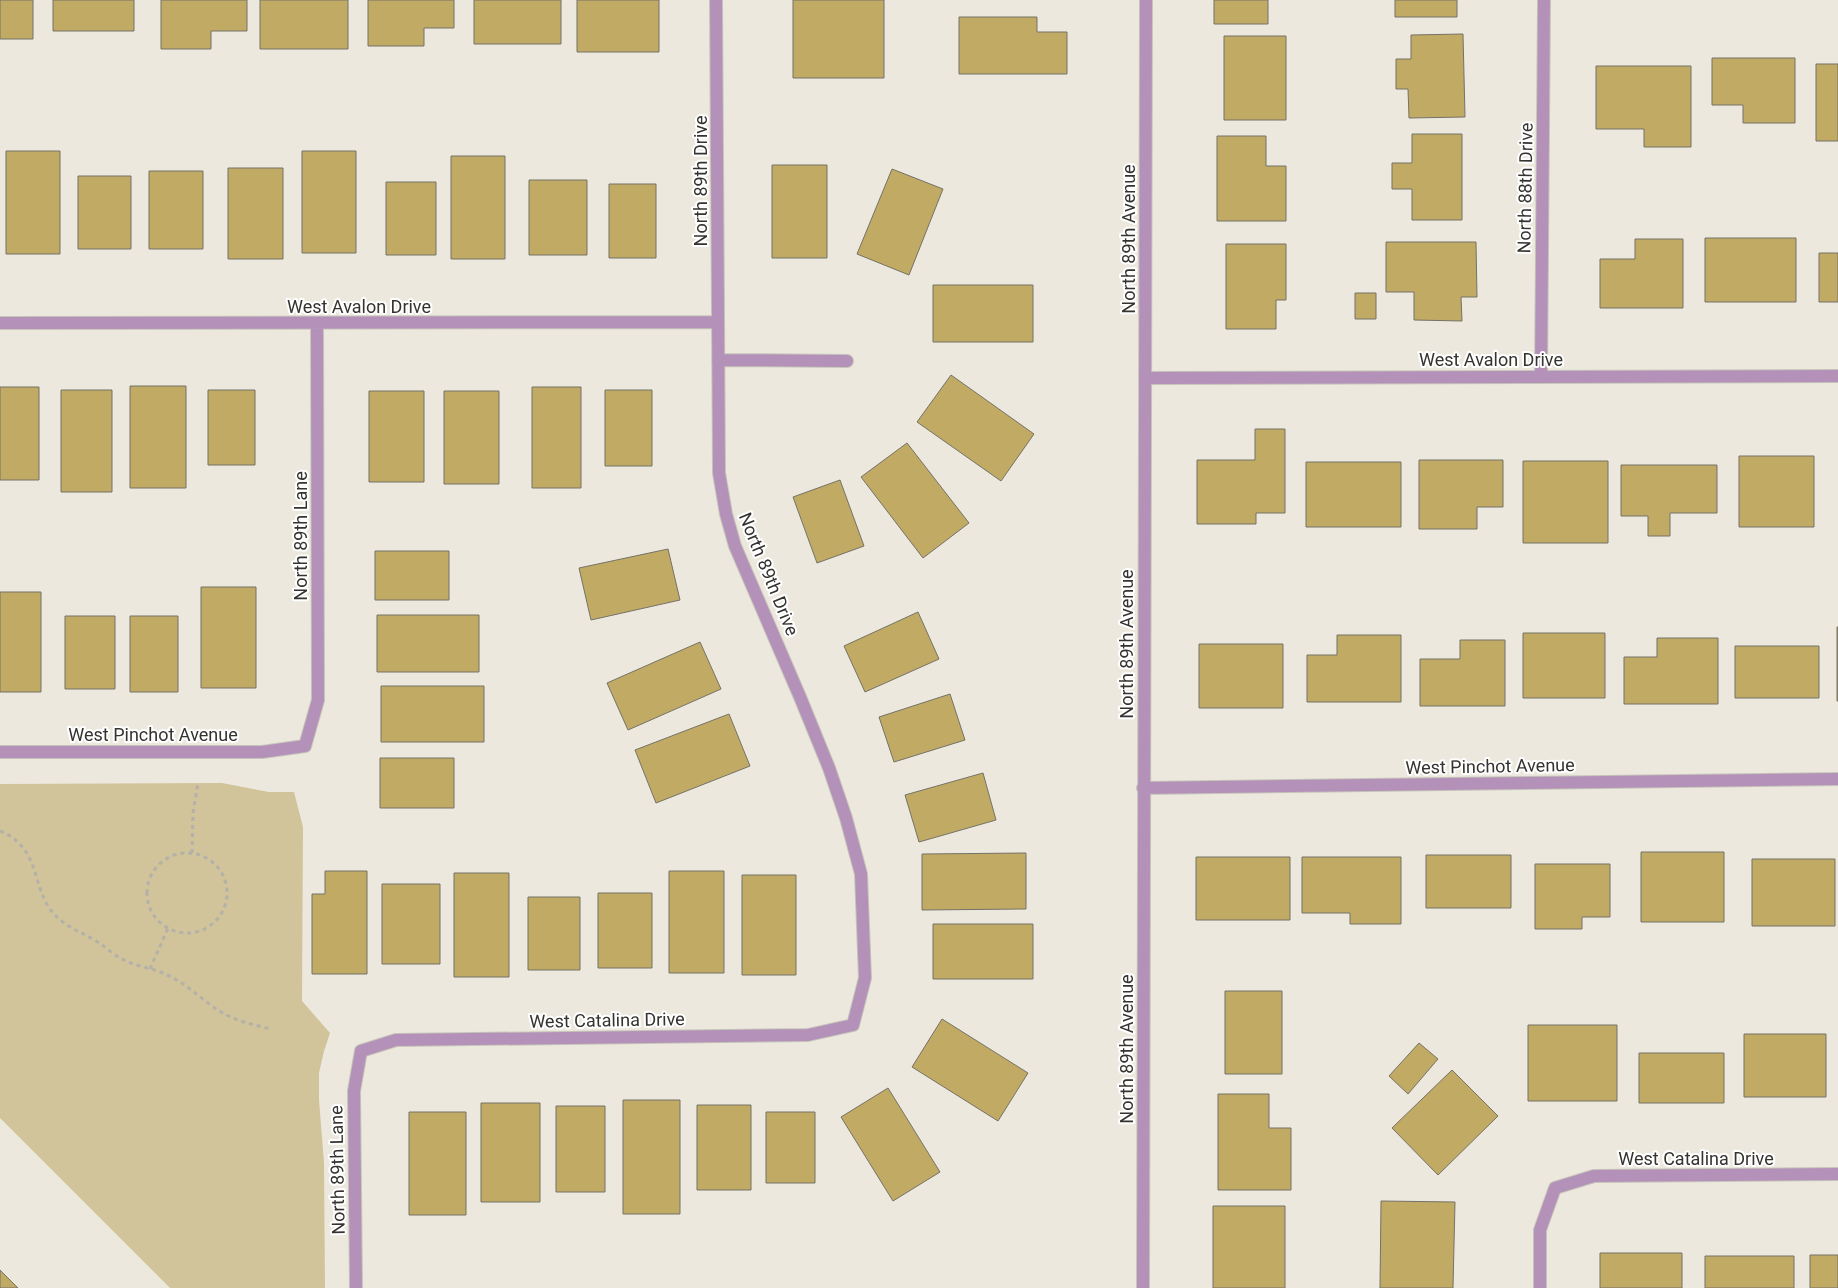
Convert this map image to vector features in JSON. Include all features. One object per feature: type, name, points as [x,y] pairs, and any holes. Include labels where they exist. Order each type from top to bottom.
[{"type":"street","name":"North 89th Drive","points":[[716,0],[719,473],[726,514],[735,546],[829,768],[846,818],[860,874],[865,978],[853,1025]]},
{"type":"street","name":"North 89th Avenue","points":[[1143,1288],[1146,0]]},
{"type":"street","name":"North 88th Drive","points":[[1540,376],[1544,0]]},
{"type":"street","name":"West Avalon Drive","points":[[0,323],[718,322]]},
{"type":"street","name":"North 89th Lane","points":[[305,746],[318,700],[317,323]]},
{"type":"street","points":[[718,360],[847,362]]},
{"type":"street","name":"West Avalon Drive","points":[[1145,378],[1838,376]]},
{"type":"street","name":"West Pinchot Avenue","points":[[0,752],[262,752],[305,746]]},
{"type":"street","name":"West Pinchot Avenue","points":[[1143,788],[1838,779]]},
{"type":"street","name":"West Catalina Drive","points":[[361,1051],[396,1040],[808,1035],[853,1025]]},
{"type":"street","name":"North 89th Lane","points":[[356,1288],[354,1091],[361,1051]]},
{"type":"street","name":"West Catalina Drive","points":[[1540,1288],[1540,1230],[1555,1188],[1594,1176],[1838,1174]]},
{"type":"path","points":[[192,853],[193,813],[198,783]]},
{"type":"path","points":[[0,831],[10,835],[21,845],[32,861],[48,905],[55,915],[72,930],[97,941],[124,960],[168,975],[222,1012],[252,1025],[271,1029]]},
{"type":"path","points":[[192,853],[214,863],[222,872],[226,884],[228,896],[225,908],[207,928],[194,933],[180,933],[168,928],[157,919],[150,908],[149,881],[155,869],[166,860],[178,854],[192,853]]},
{"type":"path","points":[[150,969],[168,928]]},
{"type":"shaded area","points":[[222,783],[269,792],[294,792],[303,827],[302,1001],[330,1033],[319,1073],[324,1163],[325,1288],[170,1288],[0,1118],[0,784]]},
{"type":"building","points":[[0,0],[33,0],[33,39],[0,39]]},
{"type":"building","points":[[53,0],[134,0],[134,31],[53,31]]},
{"type":"building","points":[[161,0],[247,0],[247,31],[211,31],[211,49],[161,49]]},
{"type":"building","points":[[260,0],[348,0],[348,49],[260,49]]},
{"type":"building","points":[[368,0],[454,0],[454,28],[424,28],[424,46],[368,46]]},
{"type":"building","points":[[474,0],[561,0],[561,44],[474,44]]},
{"type":"building","points":[[577,0],[659,0],[659,52],[577,52]]},
{"type":"building","points":[[793,0],[884,0],[884,78],[793,78]]},
{"type":"building","points":[[1214,0],[1268,0],[1268,24],[1214,24]]},
{"type":"building","points":[[1395,0],[1457,0],[1457,17],[1395,17]]},
{"type":"building","points":[[959,17],[1037,17],[1037,32],[1067,32],[1067,74],[959,74]]},
{"type":"building","points":[[1463,34],[1465,117],[1409,118],[1408,89],[1396,89],[1396,59],[1411,59],[1411,35]]},
{"type":"building","points":[[1224,36],[1286,36],[1286,120],[1224,120]]},
{"type":"building","points":[[1712,58],[1795,58],[1795,123],[1743,123],[1743,105],[1712,105]]},
{"type":"building","points":[[1816,64],[1838,64],[1838,141],[1816,141]]},
{"type":"building","points":[[1596,66],[1691,66],[1691,147],[1644,147],[1644,129],[1596,129]]},
{"type":"building","points":[[1412,134],[1462,134],[1462,220],[1412,220],[1412,189],[1392,189],[1392,163],[1412,163]]},
{"type":"building","points":[[1217,136],[1266,136],[1266,166],[1286,166],[1286,221],[1217,221]]},
{"type":"building","points":[[6,151],[60,151],[60,254],[6,254]]},
{"type":"building","points":[[302,151],[356,151],[356,253],[302,253]]},
{"type":"building","points":[[451,156],[505,156],[505,259],[451,259]]},
{"type":"building","points":[[772,165],[827,165],[827,258],[772,258]]},
{"type":"building","points":[[228,168],[283,168],[283,259],[228,259]]},
{"type":"building","points":[[892,169],[943,189],[909,275],[857,254]]},
{"type":"building","points":[[149,171],[203,171],[203,249],[149,249]]},
{"type":"building","points":[[78,176],[131,176],[131,249],[78,249]]},
{"type":"building","points":[[529,180],[587,180],[587,255],[529,255]]},
{"type":"building","points":[[386,182],[436,182],[436,255],[386,255]]},
{"type":"building","points":[[609,184],[656,184],[656,258],[609,258]]},
{"type":"building","points":[[1705,238],[1796,238],[1796,302],[1705,302]]},
{"type":"building","points":[[1635,239],[1683,239],[1683,308],[1600,308],[1600,259],[1635,259]]},
{"type":"building","points":[[1386,242],[1476,242],[1477,297],[1461,297],[1462,321],[1414,320],[1414,292],[1386,292]]},
{"type":"building","points":[[1226,244],[1286,244],[1286,300],[1276,300],[1276,329],[1226,329]]},
{"type":"building","points":[[1819,253],[1838,253],[1838,302],[1819,302]]},
{"type":"building","points":[[933,285],[1033,285],[1033,342],[933,342]]},
{"type":"building","points":[[1355,293],[1376,293],[1376,319],[1355,319]]},
{"type":"building","points":[[951,375],[1034,434],[1001,481],[917,422]]},
{"type":"building","points":[[130,386],[186,386],[186,488],[130,488]]},
{"type":"building","points":[[0,387],[39,387],[39,480],[0,480]]},
{"type":"building","points":[[532,387],[581,387],[581,488],[532,488]]},
{"type":"building","points":[[61,390],[112,390],[112,492],[61,492]]},
{"type":"building","points":[[208,390],[255,390],[255,465],[208,465]]},
{"type":"building","points":[[605,390],[652,390],[652,466],[605,466]]},
{"type":"building","points":[[369,391],[424,391],[424,482],[369,482]]},
{"type":"building","points":[[444,391],[499,391],[499,484],[444,484]]},
{"type":"building","points":[[1255,429],[1285,429],[1285,513],[1256,513],[1256,524],[1197,524],[1197,460],[1255,460]]},
{"type":"building","points":[[907,443],[969,523],[923,558],[861,477]]},
{"type":"building","points":[[1739,456],[1814,456],[1814,527],[1739,527]]},
{"type":"building","points":[[1419,460],[1503,460],[1503,507],[1477,507],[1477,529],[1419,529]]},
{"type":"building","points":[[1523,461],[1608,461],[1608,543],[1523,543]]},
{"type":"building","points":[[1306,462],[1401,462],[1401,527],[1306,527]]},
{"type":"building","points":[[1621,465],[1717,465],[1717,513],[1670,513],[1670,536],[1648,536],[1648,516],[1621,516]]},
{"type":"building","points":[[840,480],[864,546],[817,563],[793,497]]},
{"type":"building","points":[[668,549],[680,600],[591,620],[579,568]]},
{"type":"building","points":[[375,551],[449,551],[449,600],[375,600]]},
{"type":"building","points":[[201,587],[256,587],[256,688],[201,688]]},
{"type":"building","points":[[0,592],[41,592],[41,692],[0,692]]},
{"type":"building","points":[[918,612],[939,659],[865,692],[844,646]]},
{"type":"building","points":[[377,615],[479,615],[479,672],[377,672]]},
{"type":"building","points":[[65,616],[115,616],[115,689],[65,689]]},
{"type":"building","points":[[130,616],[178,616],[178,692],[130,692]]},
{"type":"building","points":[[1838,627],[1838,701],[1837,701]]},
{"type":"building","points":[[1523,633],[1605,633],[1605,698],[1523,698]]},
{"type":"building","points":[[1337,635],[1401,635],[1401,702],[1307,702],[1307,655],[1337,655]]},
{"type":"building","points":[[1657,638],[1718,638],[1718,704],[1624,704],[1624,657],[1657,657]]},
{"type":"building","points":[[1460,640],[1505,640],[1505,706],[1420,706],[1420,659],[1460,659]]},
{"type":"building","points":[[700,642],[721,689],[628,730],[607,683]]},
{"type":"building","points":[[1199,644],[1283,644],[1283,708],[1199,708]]},
{"type":"building","points":[[1735,646],[1819,646],[1819,698],[1735,698]]},
{"type":"building","points":[[381,686],[484,686],[484,742],[381,742]]},
{"type":"building","points":[[950,694],[965,740],[894,762],[879,717]]},
{"type":"building","points":[[729,714],[750,766],[656,803],[635,750]]},
{"type":"building","points":[[380,758],[454,758],[454,808],[380,808]]},
{"type":"building","points":[[983,773],[996,820],[919,842],[905,795]]},
{"type":"building","points":[[1641,852],[1724,852],[1724,922],[1641,922]]},
{"type":"building","points":[[1026,853],[1026,909],[922,910],[922,854]]},
{"type":"building","points":[[1426,855],[1511,855],[1511,908],[1426,908]]},
{"type":"building","points":[[1196,857],[1290,857],[1290,920],[1196,920]]},
{"type":"building","points":[[1302,857],[1401,857],[1401,924],[1350,924],[1350,913],[1302,913]]},
{"type":"building","points":[[1752,859],[1835,859],[1835,926],[1752,926]]},
{"type":"building","points":[[1535,864],[1610,864],[1610,917],[1582,917],[1582,929],[1535,929]]},
{"type":"building","points":[[325,871],[367,871],[367,974],[312,974],[312,894],[325,894]]},
{"type":"building","points":[[669,871],[724,871],[724,973],[669,973]]},
{"type":"building","points":[[454,873],[509,873],[509,977],[454,977]]},
{"type":"building","points":[[742,875],[796,875],[796,975],[742,975]]},
{"type":"building","points":[[382,884],[440,884],[440,964],[382,964]]},
{"type":"building","points":[[598,893],[652,893],[652,968],[598,968]]},
{"type":"building","points":[[528,897],[580,897],[580,970],[528,970]]},
{"type":"building","points":[[933,924],[1033,924],[1033,979],[933,979]]},
{"type":"building","points":[[1225,991],[1282,991],[1282,1074],[1225,1074]]},
{"type":"building","points":[[942,1019],[1028,1073],[998,1121],[912,1067]]},
{"type":"building","points":[[1528,1025],[1617,1025],[1617,1101],[1528,1101]]},
{"type":"building","points":[[1744,1034],[1826,1034],[1826,1097],[1744,1097]]},
{"type":"building","points":[[1419,1043],[1438,1059],[1408,1094],[1389,1076]]},
{"type":"building","points":[[1639,1053],[1724,1053],[1724,1103],[1639,1103]]},
{"type":"building","points":[[1452,1070],[1498,1116],[1438,1175],[1392,1128]]},
{"type":"building","points":[[888,1088],[940,1172],[893,1201],[841,1117]]},
{"type":"building","points":[[1218,1094],[1269,1094],[1269,1128],[1291,1128],[1291,1190],[1218,1190]]},
{"type":"building","points":[[623,1100],[680,1100],[680,1214],[623,1214]]},
{"type":"building","points":[[481,1103],[540,1103],[540,1202],[481,1202]]},
{"type":"building","points":[[697,1105],[751,1105],[751,1190],[697,1190]]},
{"type":"building","points":[[556,1106],[605,1106],[605,1192],[556,1192]]},
{"type":"building","points":[[409,1112],[466,1112],[466,1215],[409,1215]]},
{"type":"building","points":[[766,1112],[815,1112],[815,1183],[766,1183]]},
{"type":"building","points":[[1381,1201],[1455,1202],[1453,1288],[1380,1288]]},
{"type":"building","points":[[1213,1206],[1285,1206],[1285,1288],[1213,1288]]},
{"type":"building","points":[[1600,1253],[1682,1253],[1682,1288],[1600,1288]]},
{"type":"building","points":[[1810,1255],[1838,1255],[1838,1288],[1810,1288]]},
{"type":"building","points":[[1705,1256],[1794,1256],[1794,1288],[1705,1288]]},
{"type":"building","points":[[0,1270],[18,1288],[0,1288]]}]
